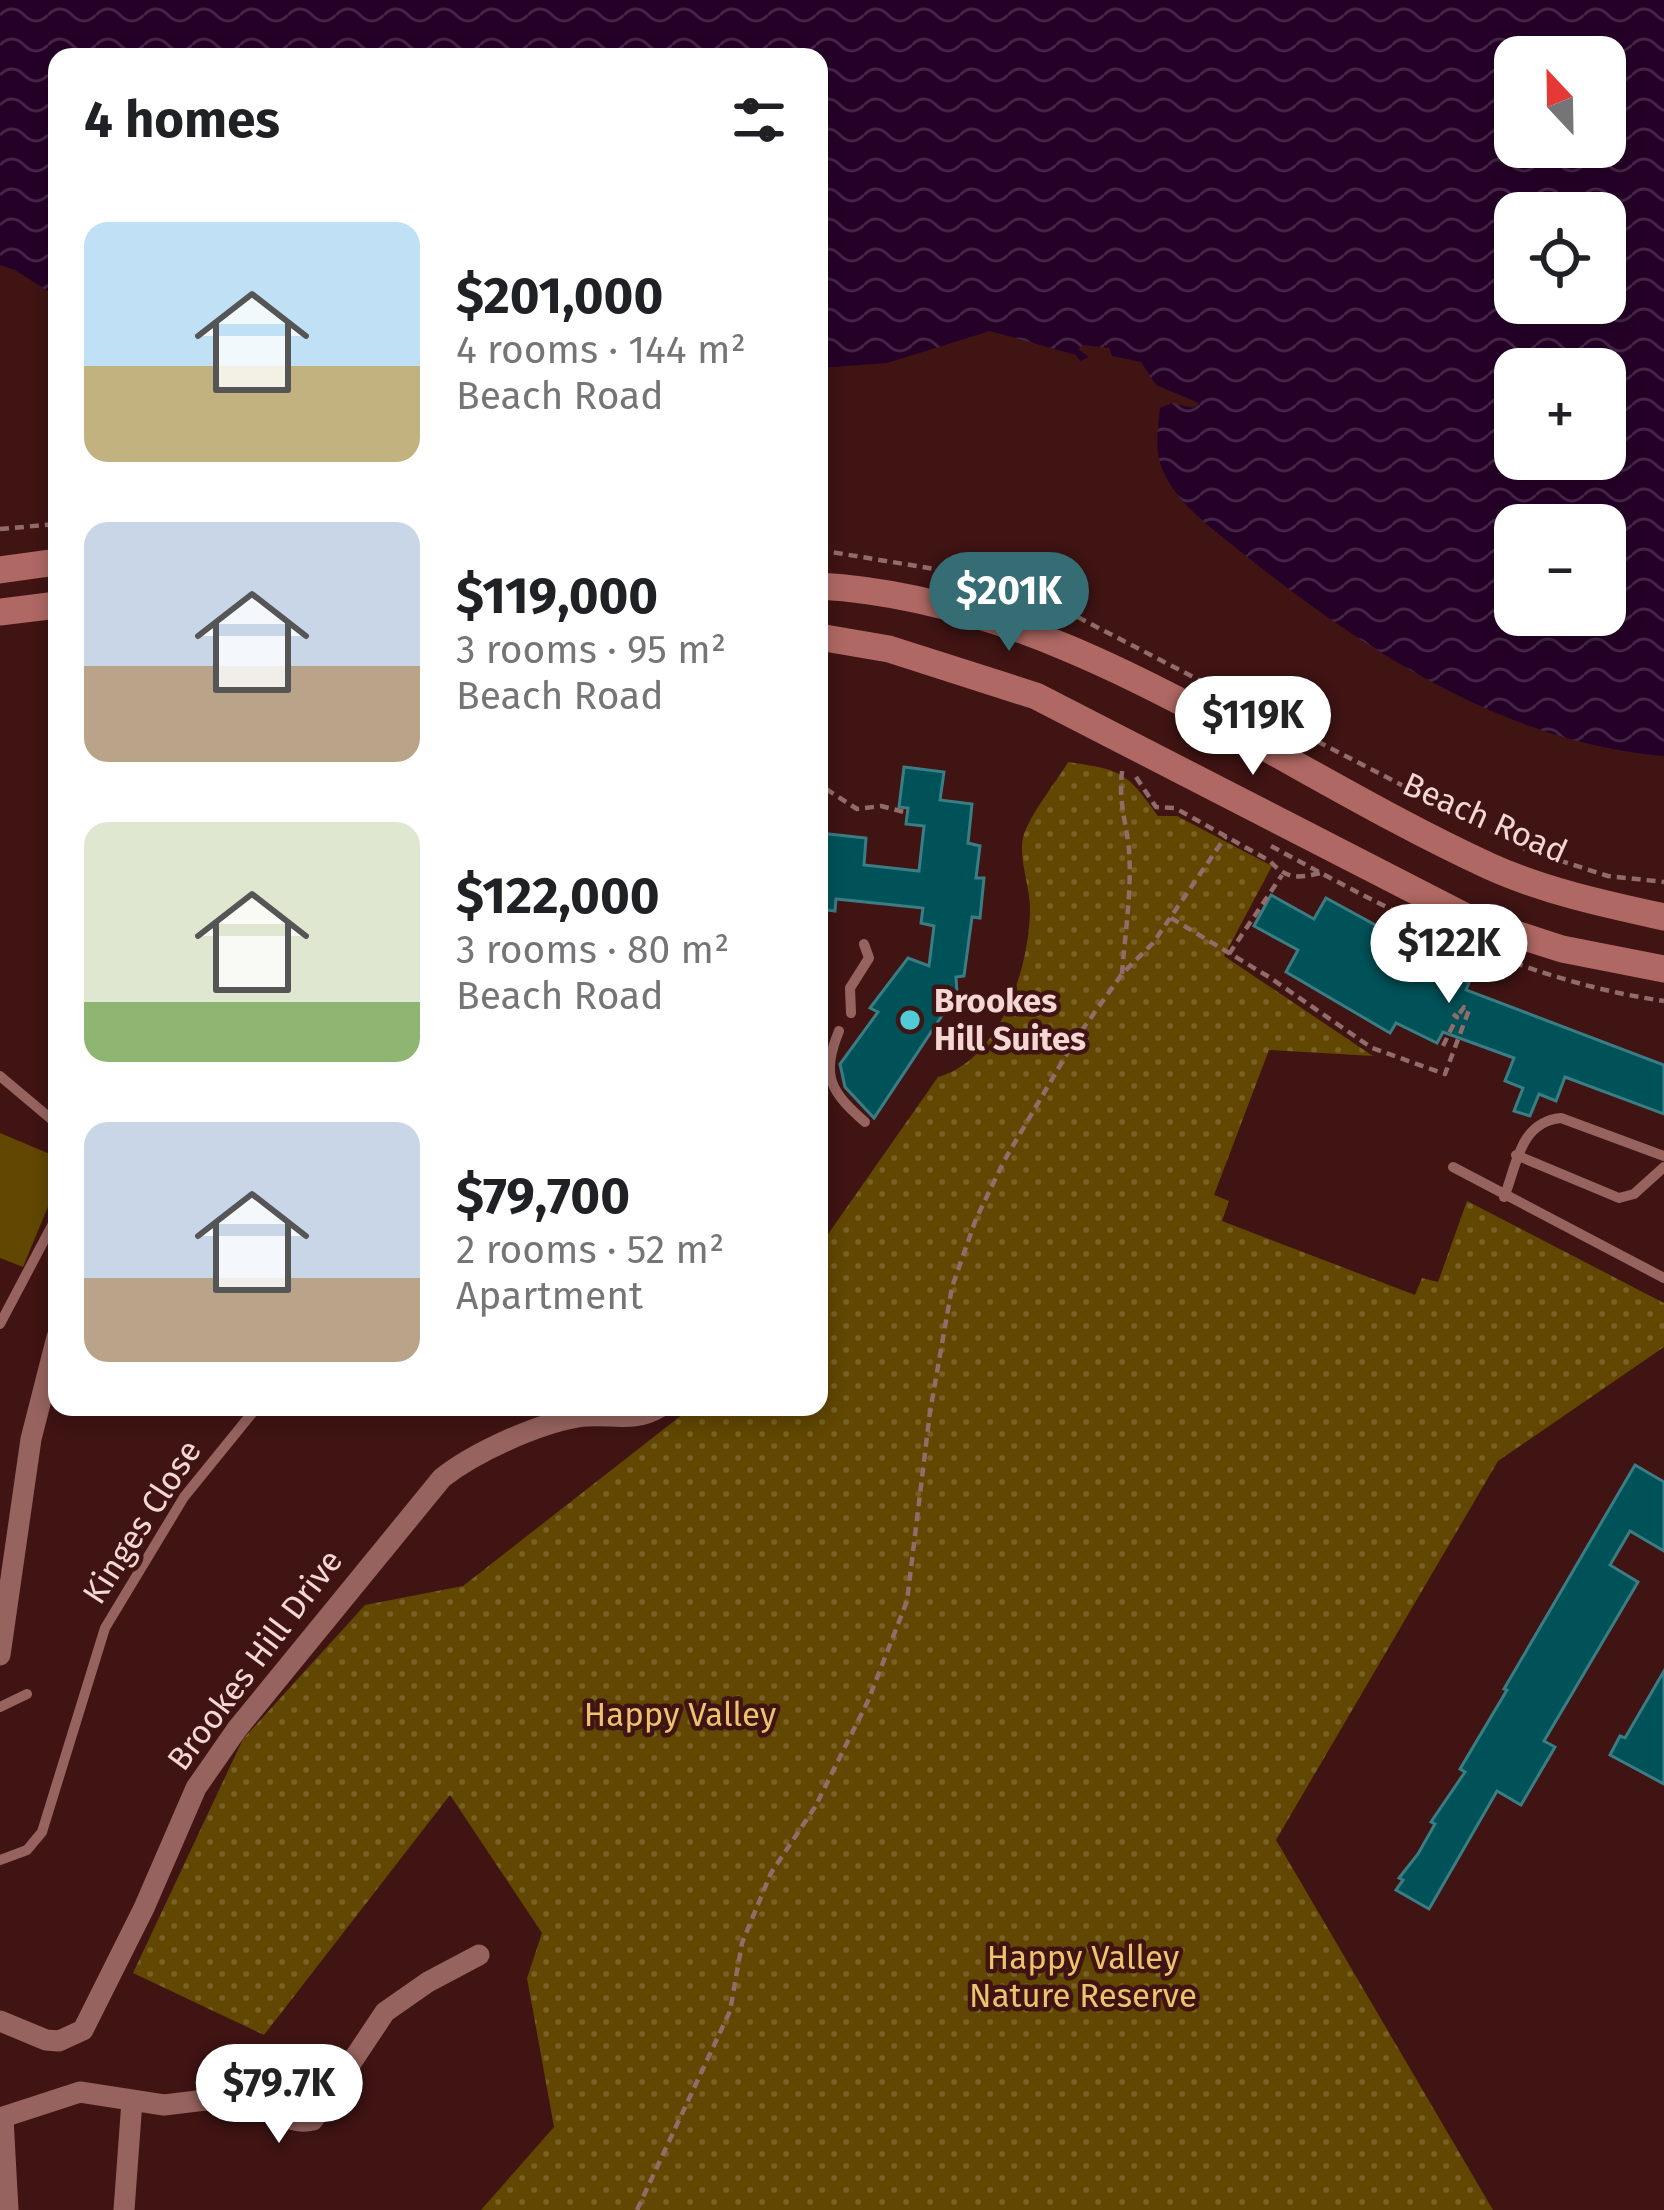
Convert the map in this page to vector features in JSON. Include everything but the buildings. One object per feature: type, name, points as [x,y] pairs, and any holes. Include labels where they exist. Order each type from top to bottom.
[{"type":"main road","points":[[0,570],[48,563]]},
{"type":"main road","name":"Beach Road","points":[[828,587],[929,604],[1008,626],[1085,655],[1493,868],[1585,899],[1664,917]]},
{"type":"main road","points":[[0,612],[48,606]]},
{"type":"main road","points":[[828,639],[889,649],[1036,696],[1160,773],[1316,840],[1472,920],[1562,949],[1664,969]]},
{"type":"street","points":[[0,1655],[31,1438],[48,1371]]},
{"type":"street","name":"Brookes Hill Drive","points":[[0,2021],[46,2040],[59,2041],[83,2030],[144,1908],[196,1788],[237,1729],[442,1478],[487,1450],[561,1421],[642,1416]]},
{"type":"street","points":[[8,2210],[2,2118],[70,2094],[92,2093],[164,2105],[239,2096],[292,2121],[313,2120],[385,2012],[479,1955]]},
{"type":"street","points":[[124,2210],[132,2101]]},
{"type":"lane","points":[[851,1013],[850,988],[869,958],[864,944]]},
{"type":"lane","points":[[839,1031],[832,1047],[831,1083],[839,1099],[865,1122]]},
{"type":"lane","points":[[0,1076],[48,1116]]},
{"type":"lane","points":[[1504,1197],[1516,1155],[1530,1134],[1551,1119],[1561,1118],[1664,1156]]},
{"type":"lane","points":[[1516,1155],[1619,1198],[1634,1195],[1664,1168]]},
{"type":"lane","points":[[1453,1167],[1664,1278]]},
{"type":"lane","points":[[0,1324],[48,1233]]},
{"type":"lane","name":"Kinges Close","points":[[0,1860],[28,1850],[42,1832],[109,1619],[184,1497],[250,1416]]},
{"type":"lane","points":[[0,1707],[27,1694]]},
{"type":"path","points":[[0,529],[48,525]]},
{"type":"path","points":[[1122,974],[1129,849],[1119,799],[1123,766],[1133,772],[1156,807],[1175,808],[1270,861],[1282,875],[1296,878],[1321,873]]},
{"type":"path","points":[[1133,772],[1160,773]]},
{"type":"path","points":[[828,790],[857,809],[880,806],[908,813]]},
{"type":"path","points":[[638,2210],[730,2012],[742,1943],[771,1873],[815,1807],[847,1743],[907,1600],[952,1287],[976,1219],[1049,1082],[1122,974],[1153,943],[1226,836]]},
{"type":"path","points":[[1229,954],[1282,875]]},
{"type":"path","points":[[1171,917],[1372,1048],[1444,1074],[1469,1010],[1464,1007],[1455,1015],[1443,1046]]},
{"type":"green space","points":[[1068,762],[1100,767],[1130,781],[1158,816],[1177,816],[1272,866],[1224,956],[1373,1056],[1269,1050],[1214,1195],[1229,1201],[1222,1221],[1415,1295],[1422,1278],[1438,1282],[1467,1201],[1664,1303],[1664,1347],[1498,1461],[1276,1840],[1493,2210],[481,2210],[554,2127],[527,1978],[542,1933],[450,1795],[264,2035],[133,1973],[243,1739],[365,1605],[463,1586],[680,1416],[828,1416],[828,1234],[938,1077],[979,1052],[1007,1008],[1029,932],[1022,851],[1024,834]]},
{"type":"green space","points":[[0,1133],[48,1153],[48,1207],[23,1267],[0,1258]]},
{"type":"water","points":[[0,0],[1664,0],[1664,756],[1606,748],[1495,712],[1390,658],[1292,592],[1200,518],[1170,484],[1158,456],[1160,408],[1173,403],[1193,408],[1199,403],[1156,385],[1141,362],[1112,356],[1109,348],[1083,345],[1078,349],[1089,357],[1080,361],[1076,355],[990,331],[887,363],[828,367],[828,48],[48,48],[48,291],[0,265]]},
{"type":"place","name":"Brookes Hill Suites","points":[[910,1020]]},
{"type":"park label","name":"Happy Valley","points":[[680,1715]]},
{"type":"park label","name":"Happy Valley Nature Reserve","points":[[1083,1977]]}]
